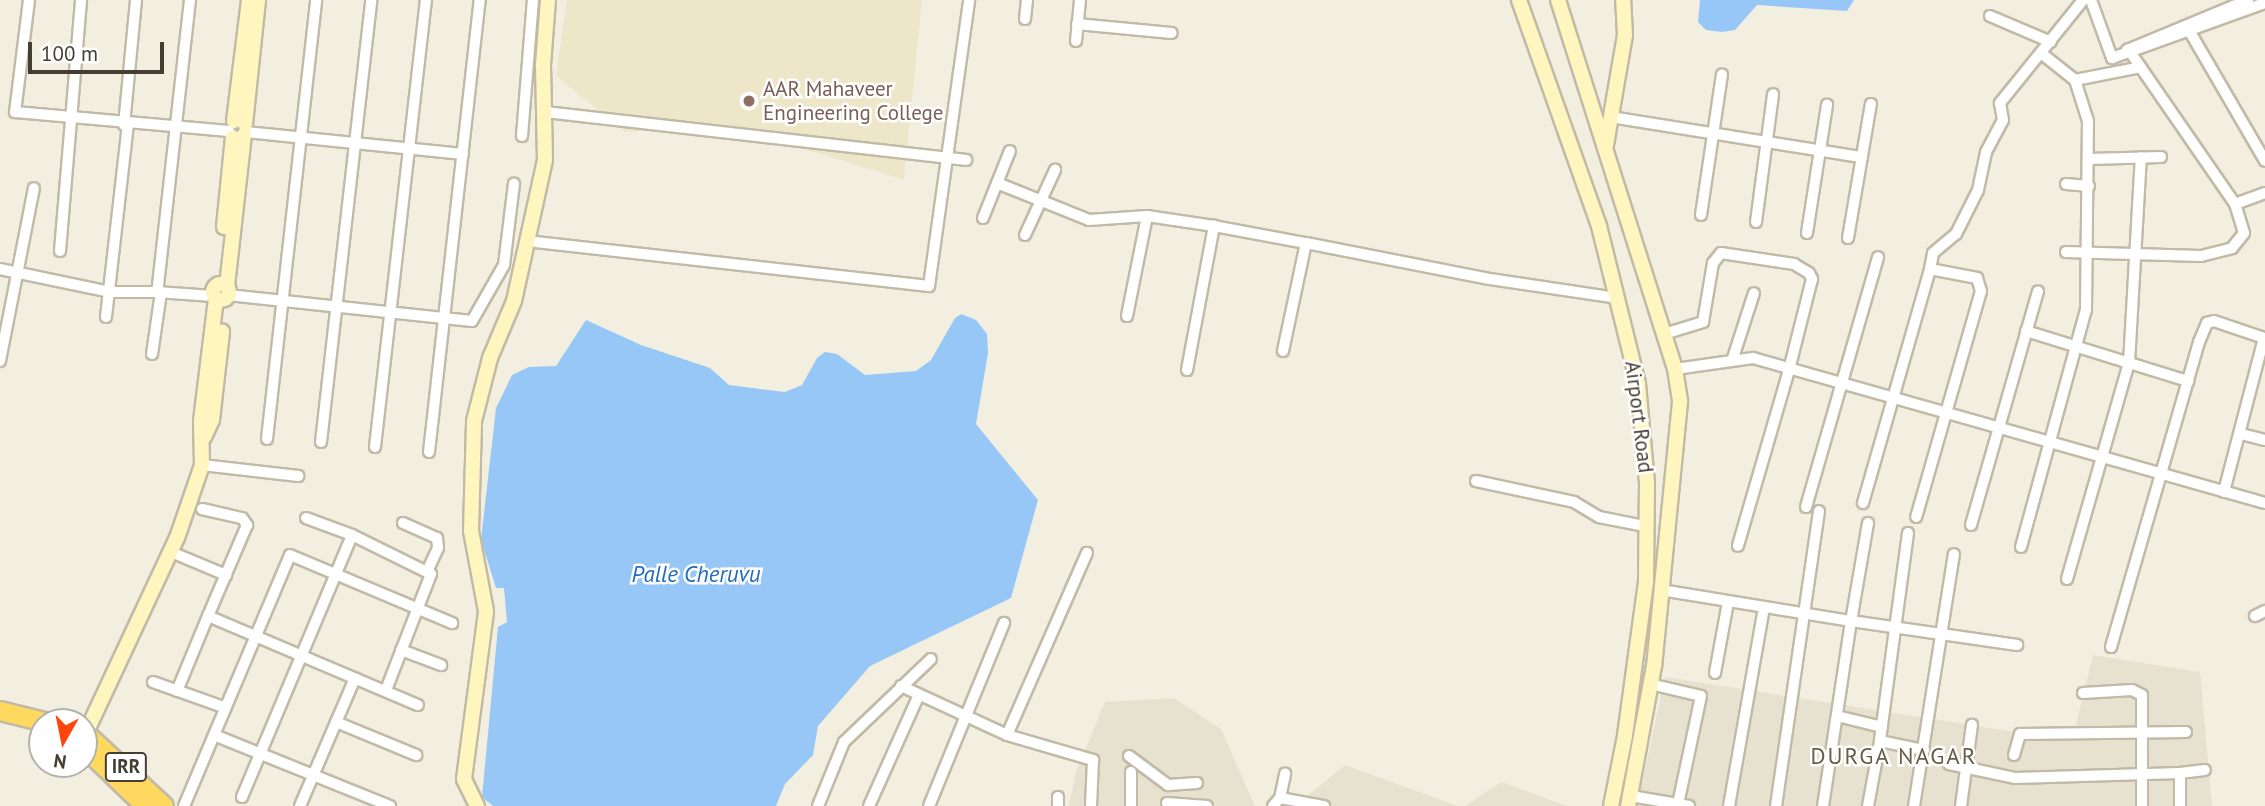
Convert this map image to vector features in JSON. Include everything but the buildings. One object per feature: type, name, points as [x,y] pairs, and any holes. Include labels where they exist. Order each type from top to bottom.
[{"type":"highway","points":[[0,711],[28,718]]},
{"type":"highway","points":[[0,722],[28,729]]},
{"type":"highway","name":"IRR","points":[[98,749],[164,806]]},
{"type":"highway","name":"IRR","points":[[98,753],[145,806]]},
{"type":"street","points":[[29,0],[15,112],[175,129],[239,130],[463,154]]},
{"type":"street","points":[[60,251],[80,0]]},
{"type":"street","points":[[106,317],[136,0]]},
{"type":"street","points":[[152,354],[190,0]]},
{"type":"street","points":[[98,710],[171,552],[202,465],[204,437],[201,421],[221,293],[239,130],[249,0]]},
{"type":"street","points":[[239,130],[258,0]]},
{"type":"street","points":[[267,439],[316,0]]},
{"type":"street","points":[[321,442],[371,0]]},
{"type":"street","points":[[375,447],[426,0]]},
{"type":"street","points":[[429,452],[480,0]]},
{"type":"street","points":[[522,136],[533,0]]},
{"type":"street","points":[[477,806],[464,779],[486,611],[471,531],[474,421],[490,358],[518,287],[545,160],[543,65],[548,0]]},
{"type":"street","points":[[536,242],[929,286],[950,158],[969,0]]},
{"type":"street","points":[[1025,19],[1027,0]]},
{"type":"street","points":[[1076,41],[1080,0]]},
{"type":"street","name":"Airport Road","points":[[1519,0],[1599,226],[1638,384],[1647,483],[1646,582],[1612,799]]},
{"type":"street","name":"Airport Road","points":[[1558,0],[1675,369],[1681,402],[1679,446],[1650,684],[1629,801]]},
{"type":"street","name":"Airport Road","points":[[1606,146],[1625,35],[1623,0]]},
{"type":"street","points":[[1863,503],[1933,253],[1956,234],[1978,190],[1986,152],[2003,120],[2000,103],[2082,0]]},
{"type":"street","points":[[2091,0],[2111,56],[2119,56],[2248,0]]},
{"type":"street","points":[[2130,51],[2190,33],[2262,3]]},
{"type":"street","points":[[1990,16],[2051,42]]},
{"type":"street","points":[[1077,24],[1172,33]]},
{"type":"street","points":[[2190,33],[2265,161]]},
{"type":"street","points":[[2066,252],[2201,256],[2232,248],[2244,233],[2235,204],[2130,51]]},
{"type":"street","points":[[2021,547],[2086,310],[2088,121],[2075,80],[2041,53]]},
{"type":"street","points":[[2075,80],[2141,67]]},
{"type":"street","points":[[1701,215],[1722,75]]},
{"type":"street","points":[[1756,222],[1773,94]]},
{"type":"street","points":[[1848,237],[1871,104]]},
{"type":"street","points":[[1807,233],[1827,105]]},
{"type":"street","points":[[546,112],[965,160]]},
{"type":"street","points":[[1611,117],[1862,157]]},
{"type":"street","points":[[983,218],[1010,151]]},
{"type":"street","points":[[2067,579],[2129,363],[2138,255],[2141,157]]},
{"type":"street","points":[[2088,159],[2161,158]]},
{"type":"street","points":[[1025,235],[1055,170]]},
{"type":"street","points":[[997,183],[1090,220],[1147,216],[1214,226],[1490,279],[1617,298]]},
{"type":"street","points":[[0,269],[110,292],[221,293],[472,321],[504,265],[514,184]]},
{"type":"street","points":[[2066,184],[2089,186]]},
{"type":"street","points":[[0,361],[34,188]]},
{"type":"street","points":[[2235,204],[2265,193]]},
{"type":"street","points":[[1127,316],[1147,216]]},
{"type":"street","points":[[1187,370],[1214,226]]},
{"type":"street","points":[[1283,351],[1306,243]]},
{"type":"street","points":[[1664,334],[1703,323],[1713,263],[1721,253],[1803,266],[1812,279],[1789,370],[1738,546]]},
{"type":"street","points":[[1806,507],[1844,384],[1878,257]]},
{"type":"street","points":[[1916,517],[1982,282],[1930,269]]},
{"type":"street","points":[[1971,525],[2038,291]]},
{"type":"street","points":[[1733,358],[1754,293]]},
{"type":"street","points":[[2111,648],[2207,323],[2264,338],[2224,492]]},
{"type":"street","points":[[2026,331],[2077,344],[2188,381]]},
{"type":"street","points":[[1675,369],[1733,358],[1753,358],[2265,503]]},
{"type":"street","points":[[2241,434],[2265,440]]},
{"type":"street","points":[[202,465],[298,476]]},
{"type":"street","points":[[1476,481],[1574,502],[1599,517],[1645,526]]},
{"type":"street","points":[[177,691],[247,525],[242,518],[202,509]]},
{"type":"street","points":[[1776,806],[1819,511]]},
{"type":"street","points":[[306,517],[428,569],[431,574],[386,690]]},
{"type":"street","points":[[403,523],[437,538],[438,548],[428,569]]},
{"type":"street","points":[[1823,806],[1868,523]]},
{"type":"street","points":[[1868,806],[1880,741],[1909,533]]},
{"type":"street","points":[[242,797],[304,656],[352,535]]},
{"type":"street","points":[[171,552],[226,575]]},
{"type":"street","points":[[1007,735],[1087,553]]},
{"type":"street","points":[[1914,806],[1954,554]]},
{"type":"street","points":[[184,806],[290,555],[416,611],[452,624]]},
{"type":"street","points":[[1661,590],[2017,645]]},
{"type":"street","points":[[1715,673],[1728,602]]},
{"type":"street","points":[[1729,806],[1764,607]]},
{"type":"street","points":[[208,616],[418,705]]},
{"type":"street","points":[[929,806],[1004,623]]},
{"type":"street","points":[[401,650],[441,665]]},
{"type":"street","points":[[818,806],[844,742],[931,659]]},
{"type":"street","points":[[300,806],[355,678]]},
{"type":"street","points":[[153,682],[226,708]]},
{"type":"street","points":[[1650,684],[1700,693],[1678,804]]},
{"type":"street","points":[[901,686],[1007,735],[1093,760],[1091,806]]},
{"type":"street","points":[[2083,693],[2138,691],[2142,695],[2142,806]]},
{"type":"street","points":[[869,806],[919,695]]},
{"type":"street","points":[[1837,716],[1882,727]]},
{"type":"street","points":[[335,722],[416,755]]},
{"type":"street","points":[[1961,806],[1972,725]]},
{"type":"street","points":[[2014,754],[2020,734],[2186,732]]},
{"type":"street","points":[[215,735],[390,806]]},
{"type":"street","points":[[1880,741],[1924,750]]},
{"type":"street","points":[[1129,756],[1168,785],[1198,783]]},
{"type":"street","points":[[1948,764],[2015,778],[2142,777],[2205,771]]},
{"type":"street","points":[[1131,772],[1131,806]]},
{"type":"street","points":[[2180,773],[2180,806]]},
{"type":"street","points":[[1285,774],[1276,802],[1324,806]]},
{"type":"street","points":[[1168,785],[1167,805],[1207,806]]},
{"type":"street","points":[[1612,799],[1689,806]]},
{"type":"shaded area","name":"AAR Mahaveer Engineering College","points":[[567,0],[922,0],[904,180],[728,125],[625,132],[556,76]]},
{"type":"shaded area","points":[[2093,655],[2200,672],[2212,806],[1637,806],[1665,677],[2072,741]]},
{"type":"shaded area","points":[[1174,698],[1221,729],[1255,806],[1069,806],[1076,772],[1105,702]]},
{"type":"shaded area","points":[[1345,765],[1458,806],[1305,806],[1305,798]]},
{"type":"shaded area","points":[[1501,782],[1567,806],[1465,806]]},
{"type":"water","points":[[1700,0],[1854,0],[1847,11],[1757,5],[1735,30],[1722,32],[1706,30],[1698,22]]},
{"type":"water","name":"Palle Cheruvu","points":[[961,314],[976,320],[987,334],[988,353],[976,424],[1038,500],[1011,598],[870,666],[818,726],[813,755],[785,784],[776,806],[493,806],[482,797],[498,627],[507,622],[504,588],[496,588],[481,540],[496,408],[512,375],[529,367],[556,366],[586,320],[641,345],[710,368],[729,385],[785,392],[802,385],[817,358],[825,352],[837,354],[865,375],[916,371],[931,360],[955,318]]},
{"type":"place","name":"AAR Mahaveer Engineering College","points":[[749,101]]},
{"type":"district","name":"DURGA NAGAR","points":[[1894,756]]}]
